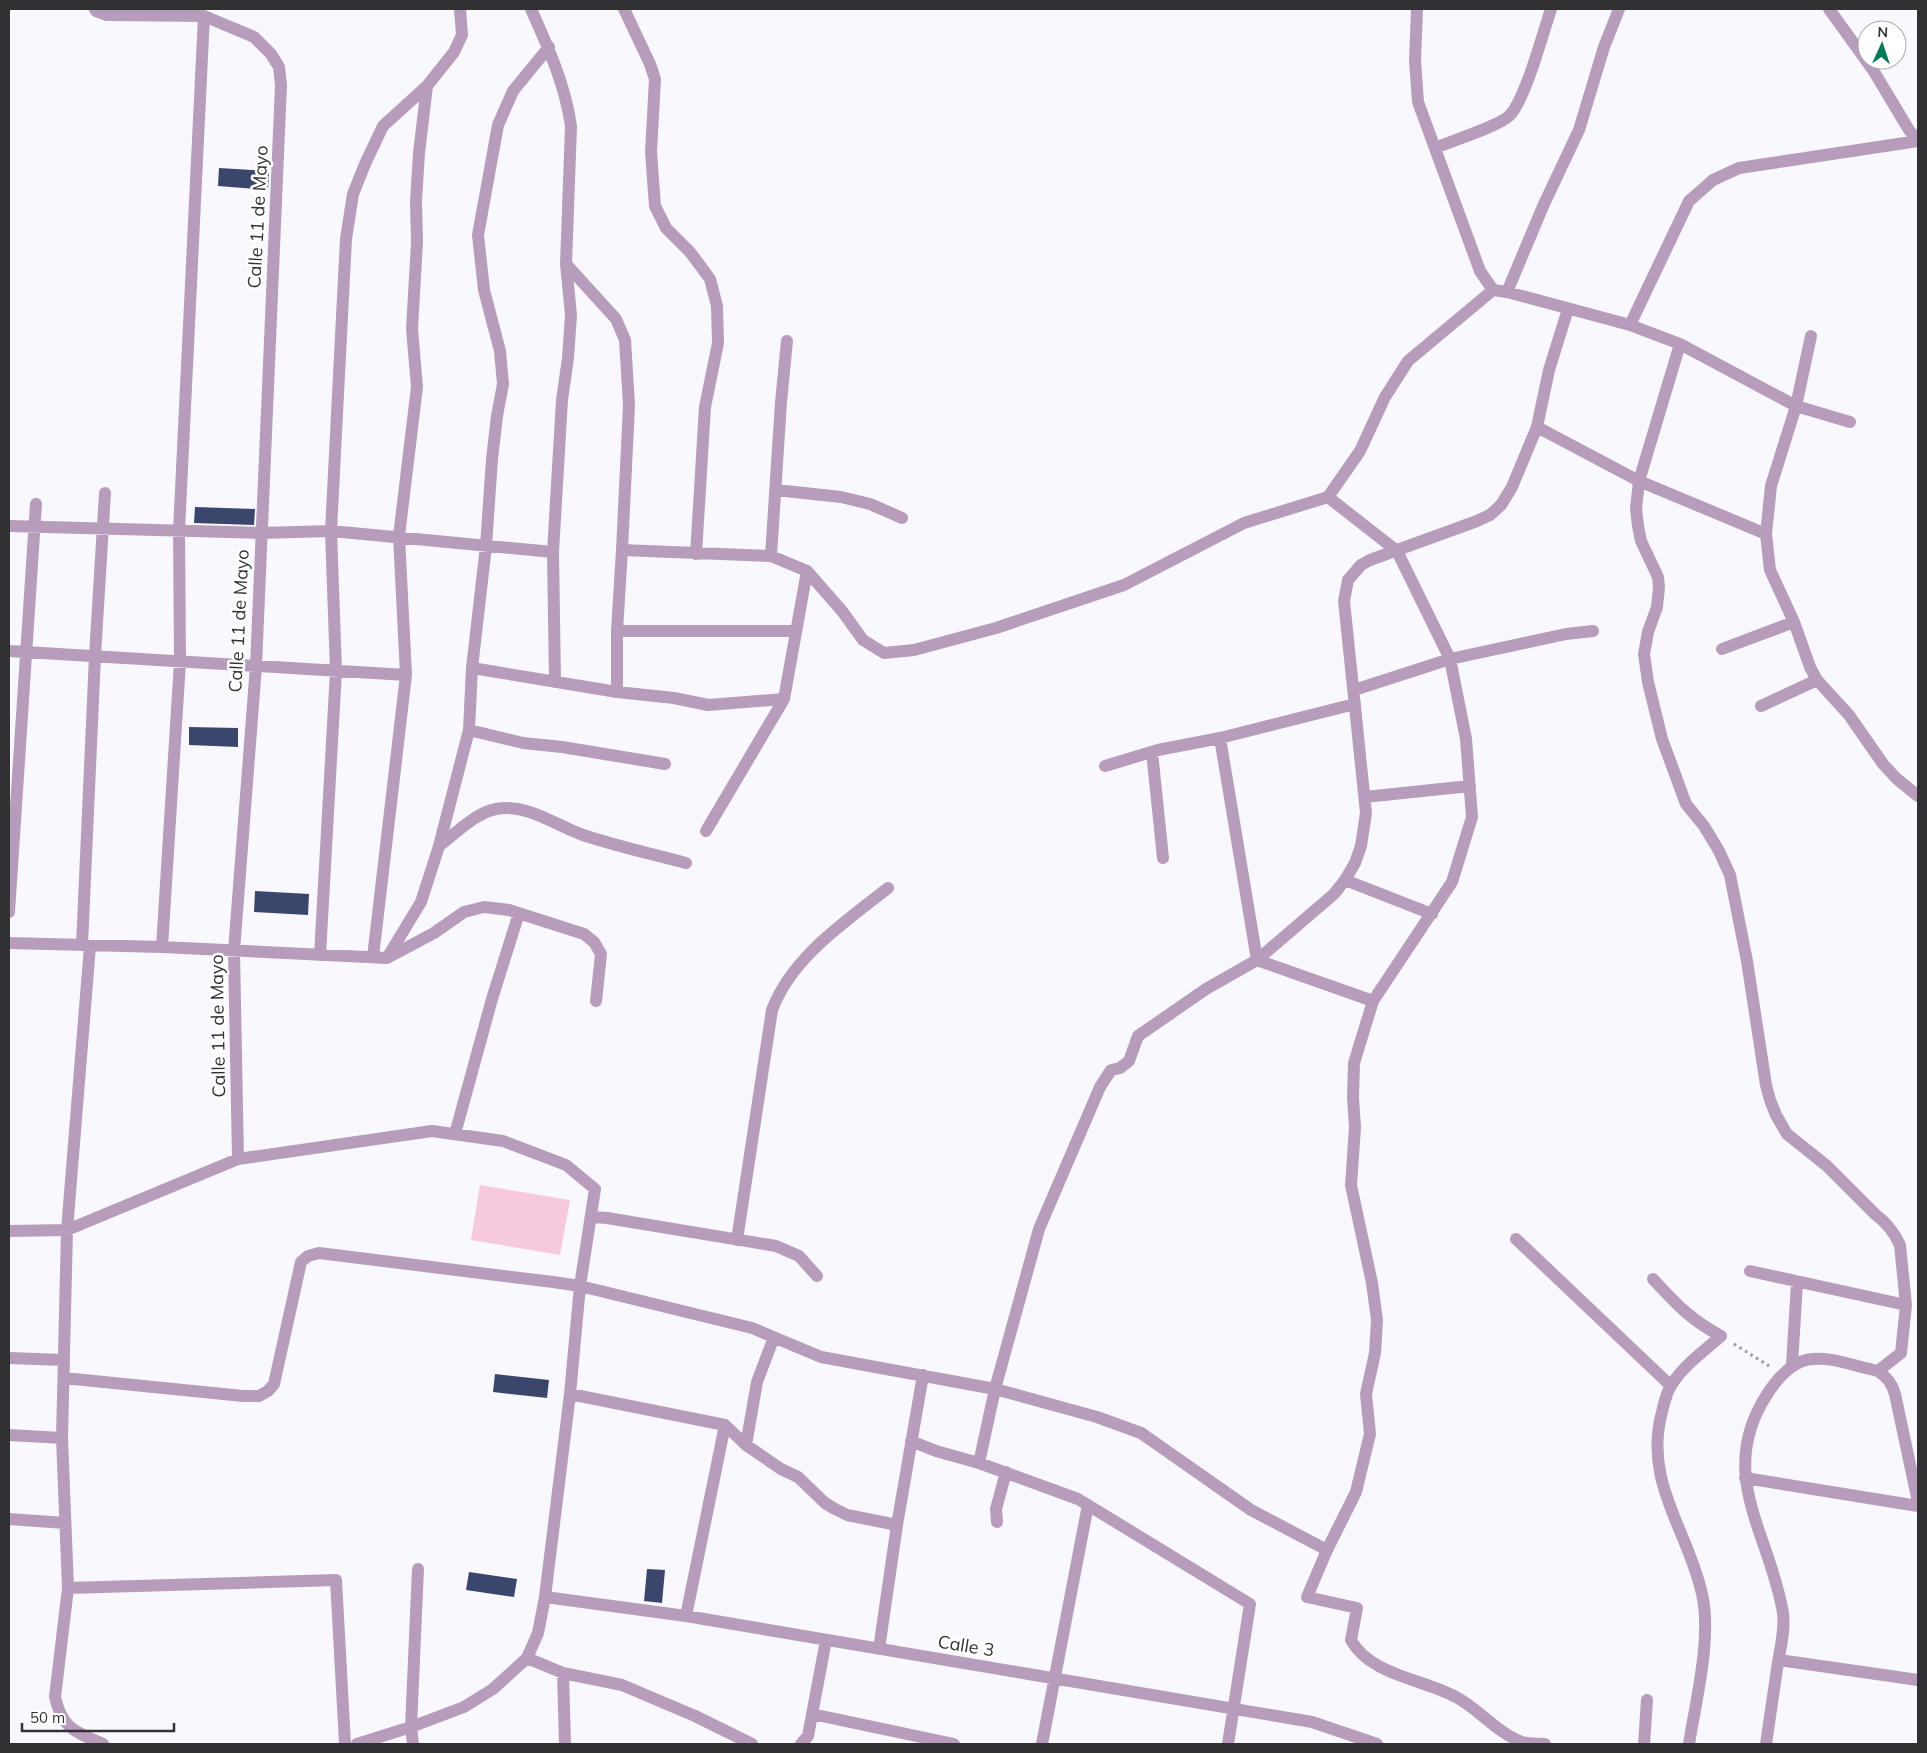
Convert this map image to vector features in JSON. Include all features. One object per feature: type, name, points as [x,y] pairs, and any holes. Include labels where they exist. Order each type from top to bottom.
[{"type":"street","points":[[95,9],[108,15],[204,16],[179,531],[180,662],[162,947]]},
{"type":"street","points":[[320,955],[336,671],[331,531],[346,240],[353,194],[383,126],[427,86],[454,52],[462,35],[460,9]]},
{"type":"street","points":[[531,9],[549,47],[568,104],[570,126],[566,264],[571,315],[568,358],[562,400],[553,552],[555,682]]},
{"type":"street","points":[[624,9],[650,64],[655,79],[651,152],[655,206],[666,228],[690,252],[710,279],[717,306],[718,343],[705,407],[696,554]]},
{"type":"street","points":[[1417,9],[1415,60],[1418,102],[1480,272],[1493,290],[1507,292],[1630,325],[1680,344],[1796,406],[1850,422]]},
{"type":"street","points":[[1435,148],[1492,125],[1509,116],[1521,98],[1551,9]]},
{"type":"street","points":[[1507,292],[1544,204],[1579,130],[1618,9]]},
{"type":"street","points":[[1829,9],[1873,70],[1909,130],[1918,141]]},
{"type":"street","name":"Calle 11 de Mayo","points":[[204,16],[254,37],[271,54],[279,67],[281,85],[256,666],[234,951],[238,1159]]},
{"type":"street","points":[[387,958],[421,902],[439,846],[469,730],[472,668],[486,546],[492,459],[503,384],[500,351],[484,290],[478,234],[498,125],[513,91],[549,47]]},
{"type":"street","points":[[373,957],[406,675],[399,536],[417,387],[412,329],[417,242],[416,202],[419,154],[427,86]]},
{"type":"street","points":[[1630,325],[1689,201],[1713,180],[1739,168],[1918,141]]},
{"type":"street","points":[[566,264],[616,319],[625,340],[629,405],[617,631],[617,692]]},
{"type":"street","points":[[622,550],[771,556],[807,571],[842,611],[863,640],[884,653],[914,650],[996,628],[1124,585],[1244,523],[1328,497],[1360,450],[1385,397],[1408,361],[1493,290]]},
{"type":"street","points":[[979,1463],[995,1388],[1039,1228],[1100,1087],[1111,1070],[1120,1068],[1129,1061],[1138,1036],[1206,989],[1257,960],[1334,894],[1355,863],[1361,846],[1366,814],[1344,601],[1348,580],[1361,565],[1370,560],[1477,521],[1496,510],[1512,487],[1537,427],[1549,370],[1568,309]]},
{"type":"street","points":[[1811,336],[1796,406],[1770,486],[1766,534],[1770,570],[1794,622],[1810,667],[1817,680],[1861,731],[1871,748],[1897,779],[1918,796]]},
{"type":"street","points":[[771,556],[787,340]]},
{"type":"street","points":[[1680,344],[1639,481],[1636,509],[1638,526],[1647,555],[1658,577],[1660,587],[1657,607],[1648,632],[1644,654],[1650,692],[1662,739],[1686,804],[1704,826],[1719,851],[1730,875],[1747,961],[1766,1085],[1776,1115],[1787,1134],[1827,1166],[1884,1221],[1896,1236],[1902,1254],[1906,1305],[1901,1353],[1878,1371]]},
{"type":"street","points":[[1537,427],[1639,481],[1766,534]]},
{"type":"street","points":[[776,490],[842,497],[861,501],[902,518]]},
{"type":"street","points":[[103,1744],[73,1731],[64,1721],[55,1697],[68,1588],[62,1438],[67,1230],[86,945],[95,656],[105,493]]},
{"type":"street","points":[[1328,497],[1397,551],[1450,659],[1466,739],[1472,817],[1452,882],[1373,1001],[1354,1063],[1353,1098],[1356,1127],[1351,1185],[1372,1283],[1377,1320],[1375,1353],[1366,1394],[1370,1434],[1356,1492],[1327,1550],[1307,1597],[1357,1608],[1351,1640],[1356,1649],[1370,1662],[1456,1697],[1508,1735],[1524,1743],[1545,1744]]},
{"type":"street","points":[[9,912],[13,794],[36,528],[36,504]]},
{"type":"street","points":[[9,526],[261,533],[331,531],[553,552]]},
{"type":"street","points":[[706,831],[784,699],[807,571]]},
{"type":"street","points":[[1722,649],[1794,622]]},
{"type":"street","points":[[617,631],[795,631]]},
{"type":"street","points":[[1354,690],[1450,659],[1566,634],[1593,631]]},
{"type":"street","points":[[9,651],[406,675]]},
{"type":"street","points":[[472,668],[617,692],[674,698],[708,705],[784,699]]},
{"type":"street","points":[[1761,706],[1817,680]]},
{"type":"street","points":[[1105,766],[1152,752],[1220,738],[1355,704]]},
{"type":"street","points":[[469,730],[522,743],[562,747],[665,764]]},
{"type":"street","points":[[1220,738],[1257,960]]},
{"type":"street","points":[[1152,752],[1163,858]]},
{"type":"street","points":[[1365,797],[1470,786]]},
{"type":"street","points":[[439,846],[484,812],[497,808],[519,808],[582,834],[686,863]]},
{"type":"street","points":[[1345,880],[1432,914]]},
{"type":"street","points":[[738,1240],[772,1010],[777,996],[793,973],[826,938],[888,888]]},
{"type":"street","points":[[9,943],[162,947],[387,958],[434,934],[464,912],[484,907],[519,913],[584,934],[594,942],[601,954],[596,1001]]},
{"type":"street","points":[[455,1134],[492,999],[519,913]]},
{"type":"street","points":[[1257,960],[1373,1001]]},
{"type":"street","points":[[9,1231],[67,1230],[238,1159],[432,1131],[503,1141],[566,1165],[595,1189],[580,1286],[570,1394],[545,1598],[538,1633],[527,1658],[493,1689],[464,1707],[411,1727],[357,1744]]},
{"type":"street","points":[[592,1217],[776,1246],[799,1256],[817,1276]]},
{"type":"street","points":[[1516,1239],[1670,1385]]},
{"type":"street","points":[[64,1378],[214,1394],[259,1396],[268,1392],[274,1384],[301,1262],[308,1256],[319,1253],[553,1282],[580,1286],[752,1328],[822,1357],[995,1388],[1097,1416],[1141,1433],[1251,1510],[1327,1550]]},
{"type":"street","points":[[1750,1270],[1906,1305]]},
{"type":"street","points":[[1653,1279],[1684,1312],[1701,1326],[1721,1336],[1679,1374],[1670,1385],[1659,1423],[1656,1447],[1662,1487],[1702,1594],[1706,1622],[1689,1744]]},
{"type":"street","points":[[1792,1365],[1797,1282]]},
{"type":"street","points":[[746,1445],[757,1382],[774,1337]]},
{"type":"street","points":[[9,1358],[64,1360]]},
{"type":"street","points":[[1745,1478],[1918,1504],[1895,1394],[1889,1380],[1878,1371],[1822,1359],[1807,1359],[1792,1365],[1781,1374],[1762,1402],[1748,1432],[1744,1464],[1745,1478],[1750,1501],[1774,1576],[1783,1614],[1783,1634],[1766,1744]]},
{"type":"street","points":[[879,1649],[897,1525],[923,1375]]},
{"type":"street","points":[[570,1394],[725,1424],[746,1445],[781,1469],[798,1477],[825,1503],[847,1515],[897,1525]]},
{"type":"street","points":[[686,1616],[725,1424]]},
{"type":"street","points":[[9,1435],[62,1438]]},
{"type":"street","points":[[912,1441],[936,1451],[1006,1472],[1078,1499],[1250,1604],[1228,1744]]},
{"type":"street","points":[[997,1522],[996,1508],[1006,1472]]},
{"type":"street","points":[[1042,1744],[1088,1504]]},
{"type":"street","points":[[9,1519],[66,1523]]},
{"type":"street","points":[[413,1744],[411,1727],[418,1569]]},
{"type":"street","points":[[68,1588],[336,1580],[345,1744]]},
{"type":"street","name":"Calle 3","points":[[545,1598],[686,1616],[1312,1722],[1352,1739],[1377,1744]]},
{"type":"street","points":[[801,1744],[808,1736],[826,1640]]},
{"type":"street","points":[[527,1658],[563,1673],[622,1685],[696,1716],[752,1744]]},
{"type":"street","points":[[1779,1660],[1918,1680]]},
{"type":"street","points":[[563,1673],[565,1744]]},
{"type":"street","points":[[1644,1744],[1647,1700]]},
{"type":"street","points":[[812,1714],[954,1744]]},
{"type":"path","points":[[1721,1336],[1781,1374]]},
{"type":"shaded area","points":[[480,1185],[570,1200],[560,1255],[471,1240]]},
{"type":"building","points":[[219,168],[269,171],[268,190],[218,186]]},
{"type":"building","points":[[195,507],[255,509],[254,525],[194,523]]},
{"type":"building","points":[[189,727],[238,728],[238,747],[189,745]]},
{"type":"building","points":[[255,891],[309,894],[308,915],[254,912]]},
{"type":"building","points":[[495,1374],[549,1380],[547,1398],[493,1392]]},
{"type":"building","points":[[647,1569],[665,1570],[662,1603],[644,1601]]},
{"type":"building","points":[[469,1572],[517,1579],[514,1597],[466,1590]]}]
